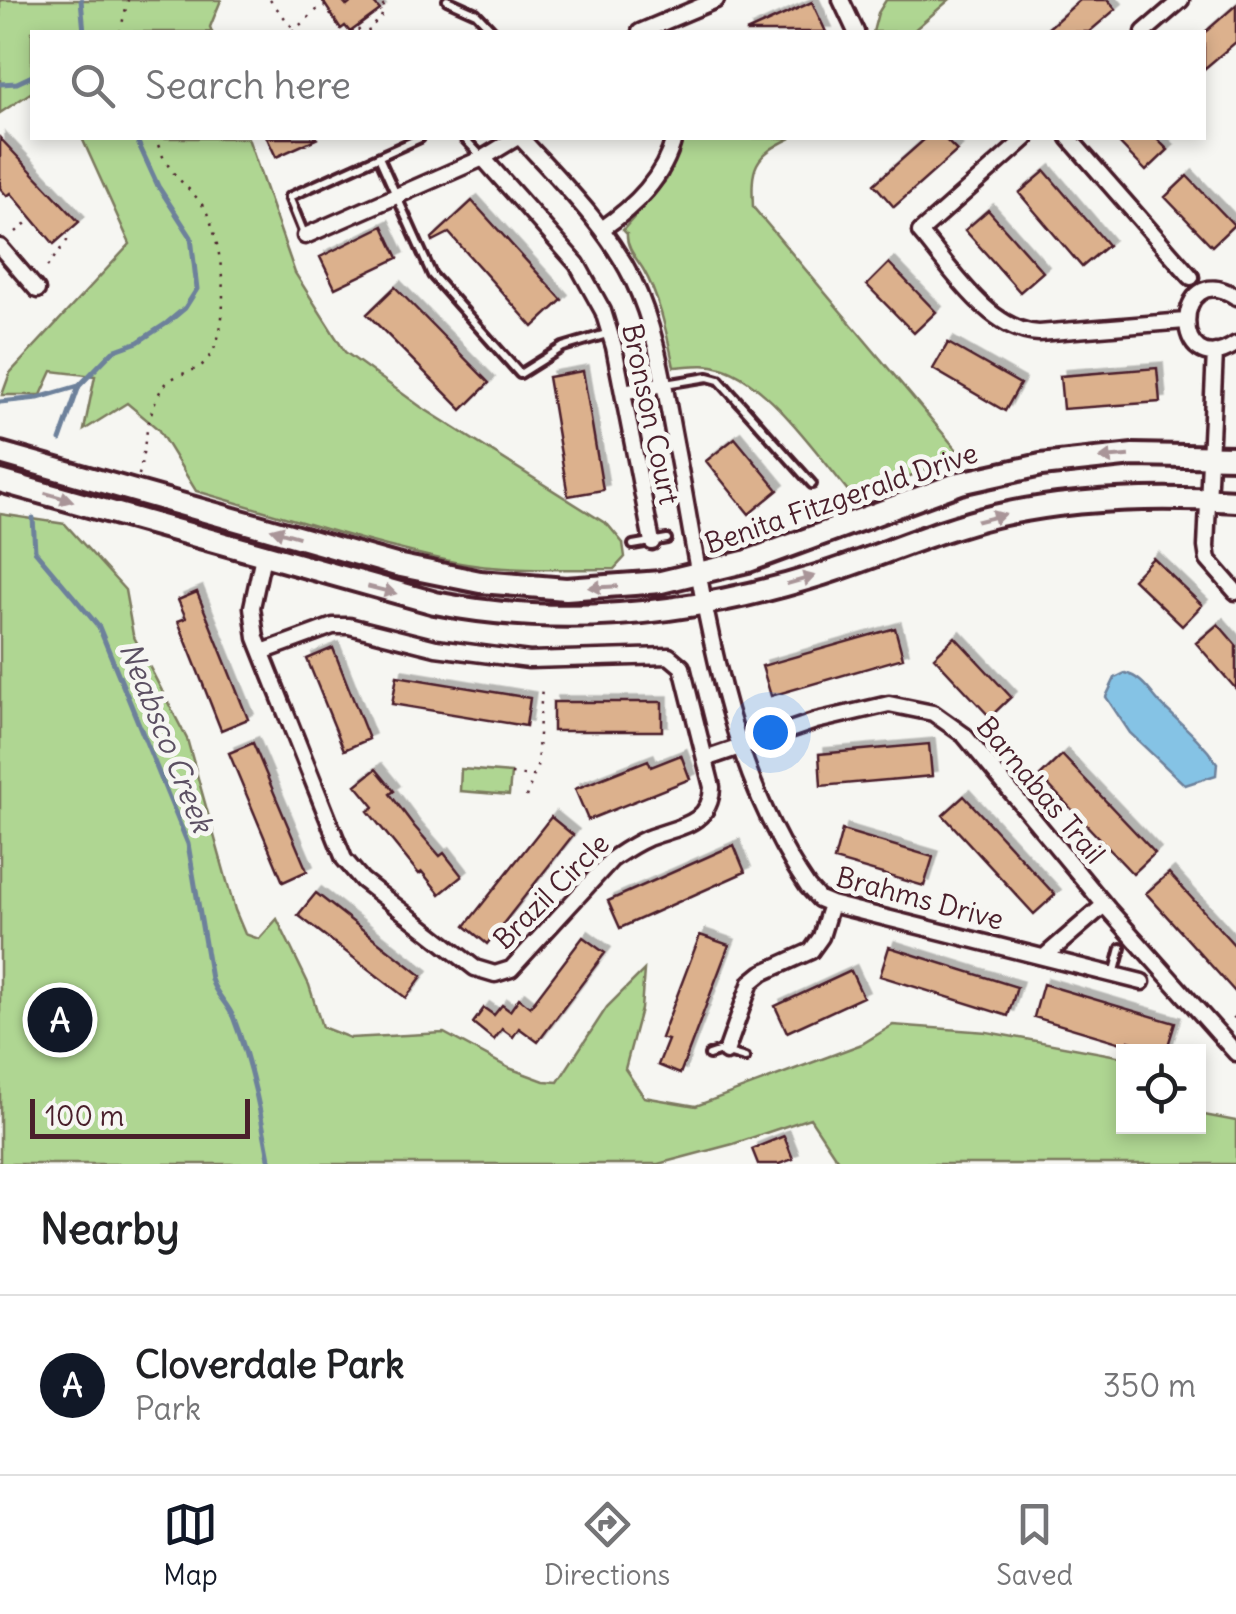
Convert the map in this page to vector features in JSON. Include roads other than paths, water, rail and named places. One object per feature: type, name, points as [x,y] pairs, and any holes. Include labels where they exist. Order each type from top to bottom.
[{"type":"main road","name":"Benita Fitzgerald Drive","points":[[0,453],[396,565],[480,582],[566,588],[615,587],[700,574],[792,547],[960,483],[1002,473],[1117,456],[1236,457]]},
{"type":"main road","points":[[0,481],[370,587],[483,612],[556,618],[613,616],[706,604],[825,573],[994,516],[1086,502],[1236,501]]},
{"type":"street","points":[[651,30],[716,0]]},
{"type":"street","points":[[841,0],[855,30]]},
{"type":"street","points":[[1146,30],[1181,0]]},
{"type":"street","points":[[305,236],[515,140]]},
{"type":"street","name":"Brahms Drive","points":[[521,140],[602,229],[621,258],[646,312],[739,747],[754,790],[801,877],[817,897],[832,904],[1142,982]]},
{"type":"street","points":[[602,229],[622,216],[647,190],[666,161],[673,140]]},
{"type":"street","points":[[1024,140],[920,232],[994,316],[1022,332],[1039,333],[1185,321]]},
{"type":"street","points":[[1071,140],[1191,277]]},
{"type":"street","name":"Bronson Court","points":[[483,158],[577,264],[592,287],[611,333],[659,540]]},
{"type":"street","points":[[0,247],[37,290]]},
{"type":"street","points":[[1234,291],[1203,292],[1190,304],[1185,321],[1194,342],[1206,350],[1216,352],[1236,344]]},
{"type":"street","points":[[1216,352],[1208,560],[1236,592]]},
{"type":"street","points":[[623,392],[664,384]]},
{"type":"street","name":"Brazil Circle","points":[[262,652],[333,626],[350,626],[436,648],[491,656],[578,661],[668,656],[682,667],[712,798],[702,817],[622,852],[578,894],[516,965],[503,972],[484,972],[353,872],[337,842],[256,638],[252,606],[263,556]]},
{"type":"street","name":"Barnabas Trail","points":[[705,760],[816,721],[889,704],[934,713],[964,735],[1104,904],[1236,1053]]},
{"type":"street","points":[[726,1052],[751,982],[811,951],[821,937],[832,904]]},
{"type":"street","name":"Barnabas Trail","points":[[1044,957],[1104,904]]},
{"type":"lane","points":[[447,0],[476,13],[492,30]]},
{"type":"lane","points":[[305,236],[289,197],[416,140]]},
{"type":"lane","points":[[466,140],[483,158]]},
{"type":"lane","points":[[378,157],[432,275],[520,374],[563,346],[611,333]]},
{"type":"lane","points":[[664,384],[703,377],[719,380],[812,484]]},
{"type":"lane","points":[[633,545],[659,540]]},
{"type":"lane","points":[[1114,975],[1121,948]]},
{"type":"lane","points":[[709,1055],[726,1052],[744,1058]]},
{"type":"water","points":[[1125,673],[1143,683],[1206,748],[1217,763],[1216,775],[1185,785],[1130,733],[1106,697],[1115,678]]},
{"type":"waterway","name":"Neabsco Creek","points":[[81,0],[84,30]]},
{"type":"waterway","points":[[0,84],[30,77]]},
{"type":"waterway","name":"Neabsco Creek","points":[[60,440],[79,386],[113,351],[138,342],[167,323],[185,308],[197,289],[191,237],[158,186],[137,140]]},
{"type":"waterway","points":[[0,402],[38,398],[79,386]]},
{"type":"waterway","name":"Neabsco Creek","points":[[33,518],[35,551],[99,627],[188,844],[211,979],[240,1037],[270,1164]]},
{"type":"place","name":"Cloverdale Park","points":[[60,1020]]}]
